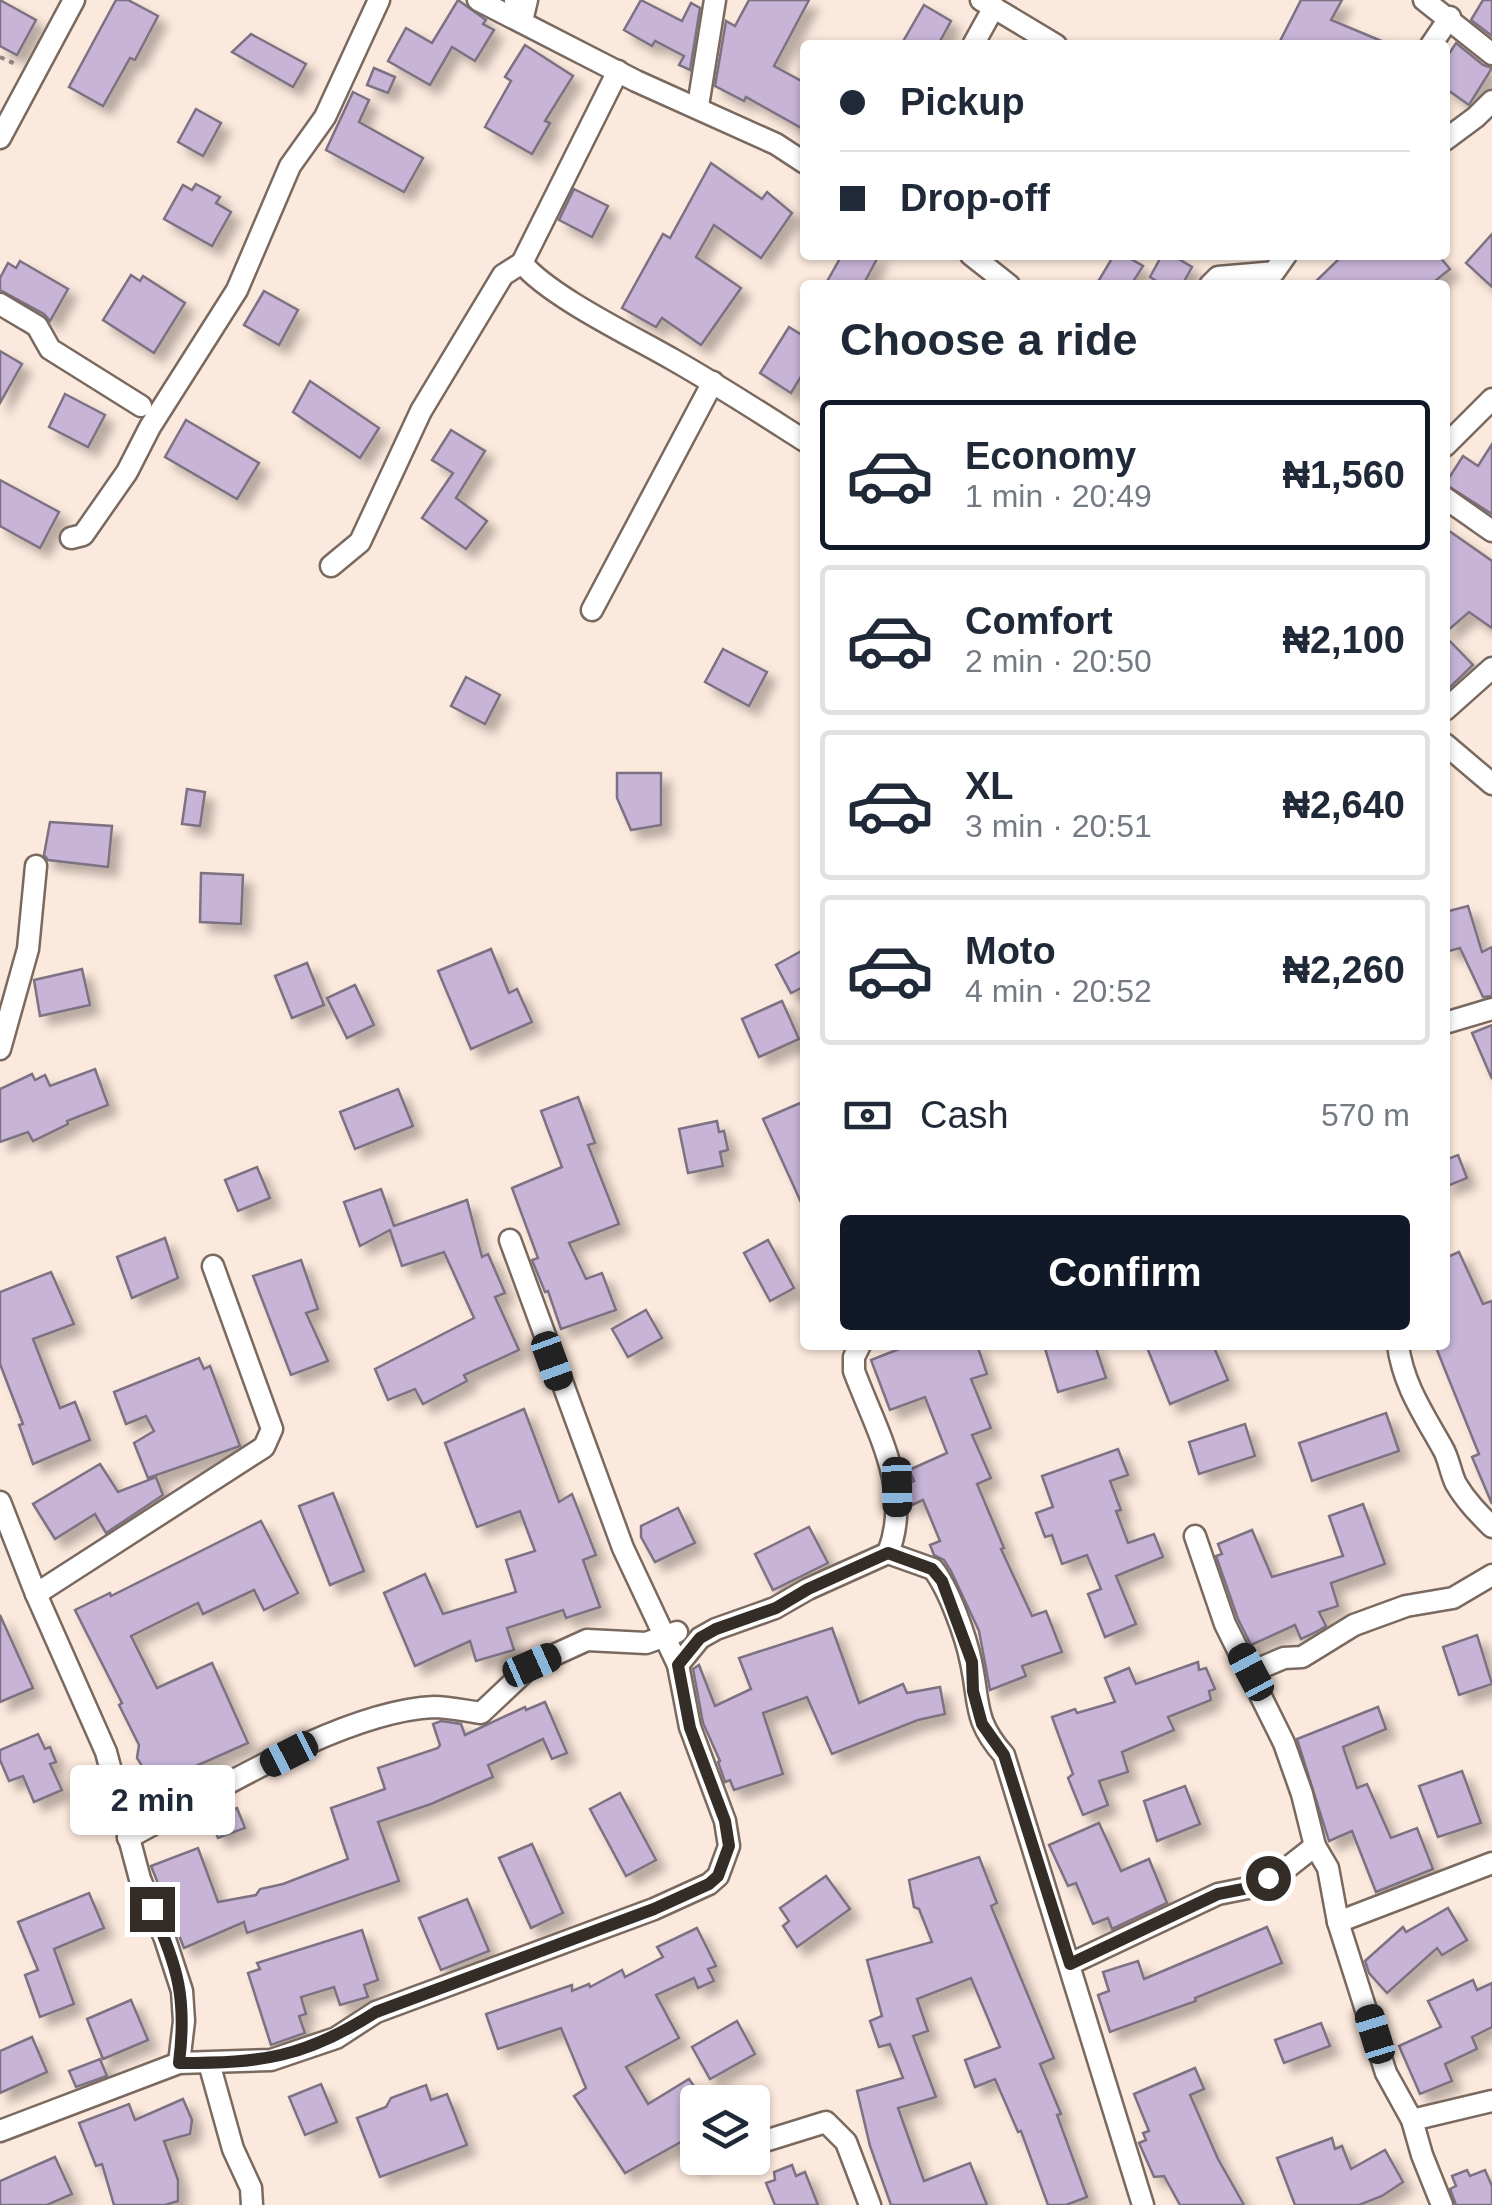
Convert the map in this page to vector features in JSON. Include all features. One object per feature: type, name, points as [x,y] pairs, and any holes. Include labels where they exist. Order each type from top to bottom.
[{"type":"street","points":[[0,138],[74,0]]},
{"type":"street","points":[[71,538],[82,534],[126,472],[236,290],[290,166],[325,116],[379,0]]},
{"type":"street","points":[[478,0],[618,72],[776,144],[800,160]]},
{"type":"street","points":[[501,0],[521,6],[698,106],[714,0]]},
{"type":"street","points":[[1424,0],[1449,10],[1492,54]]},
{"type":"street","points":[[975,40],[988,3],[1048,40]]},
{"type":"street","points":[[1434,40],[1449,10]]},
{"type":"street","points":[[331,566],[360,542],[421,411],[502,275],[522,263],[618,72]]},
{"type":"street","points":[[1450,136],[1476,118],[1492,100]]},
{"type":"street","points":[[978,260],[1003,280]]},
{"type":"street","points":[[1215,280],[1274,272],[1282,260]]},
{"type":"street","points":[[522,263],[532,274],[599,318],[800,438]]},
{"type":"street","points":[[0,304],[37,326],[50,349],[141,406]]},
{"type":"street","points":[[592,610],[712,382]]},
{"type":"street","points":[[1450,441],[1492,399]]},
{"type":"street","points":[[1450,502],[1492,531]]},
{"type":"street","points":[[1450,706],[1492,668]]},
{"type":"street","points":[[1450,748],[1492,784]]},
{"type":"street","points":[[0,1049],[28,949],[36,866]]},
{"type":"street","points":[[1450,1022],[1492,1009]]},
{"type":"street","points":[[0,2131],[179,2063],[270,2060],[336,2038],[376,2012],[654,1909],[718,1876],[729,1846],[725,1821],[690,1728],[678,1665],[623,1548],[510,1240]]},
{"type":"street","points":[[36,1594],[264,1447],[270,1439],[272,1429],[213,1266]]},
{"type":"street","points":[[858,1350],[854,1372],[897,1487],[897,1514],[888,1553]]},
{"type":"street","points":[[1399,1350],[1401,1370],[1428,1426],[1444,1449],[1454,1481],[1492,1527]]},
{"type":"street","points":[[0,1502],[106,1752],[140,1879],[182,1991],[184,2020],[179,2063]]},
{"type":"street","points":[[1194,1536],[1218,1597],[1224,1624],[1251,1672],[1290,1760],[1314,1846],[1328,1868],[1338,1922],[1386,2073],[1412,2120],[1442,2205]]},
{"type":"street","points":[[678,1665],[700,1638],[716,1629],[776,1608],[888,1553],[932,1569],[942,1581],[972,1662],[973,1691],[982,1724],[1004,1755],[1143,2205]]},
{"type":"street","points":[[1251,1672],[1284,1658],[1302,1657],[1354,1626],[1406,1606],[1453,1598],[1492,1575]]},
{"type":"street","points":[[128,1838],[315,1740],[397,1713],[436,1707],[481,1713],[532,1665],[587,1640],[646,1643],[678,1632]]},
{"type":"street","points":[[1070,1964],[1218,1894],[1248,1888],[1287,1868],[1314,1846]]},
{"type":"street","points":[[1338,1922],[1492,1862]]},
{"type":"street","points":[[209,2063],[234,2148],[251,2188],[252,2205]]},
{"type":"street","points":[[1412,2120],[1492,2101]]},
{"type":"street","points":[[770,2139],[826,2122],[846,2142],[870,2205]]},
{"type":"building","points":[[0,0],[36,20],[17,55],[0,46]]},
{"type":"building","points":[[116,0],[128,0],[158,16],[135,60],[130,58],[103,106],[69,87]]},
{"type":"building","points":[[458,0],[494,30],[475,61],[452,47],[430,85],[388,61],[406,28],[432,43]]},
{"type":"building","points":[[641,0],[682,21],[691,3],[700,8],[690,70],[679,65],[684,56],[655,41],[652,46],[624,30]]},
{"type":"building","points":[[749,0],[809,0],[774,66],[800,80],[800,127],[746,97],[744,101],[715,86],[726,21],[735,26]]},
{"type":"building","points":[[1301,0],[1342,0],[1331,20],[1379,40],[1281,40]]},
{"type":"building","points":[[1483,0],[1492,0],[1492,36],[1471,20]]},
{"type":"building","points":[[924,5],[951,21],[941,40],[904,40]]},
{"type":"building","points":[[251,34],[306,64],[293,87],[232,52]]},
{"type":"building","points":[[1456,43],[1492,68],[1469,105],[1450,92],[1450,52]]},
{"type":"building","points":[[525,45],[573,76],[545,121],[550,123],[532,154],[485,127],[511,81],[505,77]]},
{"type":"building","points":[[374,68],[395,77],[388,93],[367,85]]},
{"type":"building","points":[[353,92],[369,100],[359,122],[423,158],[404,192],[326,150]]},
{"type":"building","points":[[196,109],[221,123],[203,156],[178,142]]},
{"type":"building","points":[[711,163],[762,199],[767,192],[792,213],[761,258],[714,225],[696,257],[741,288],[701,345],[662,318],[656,327],[622,308],[663,234],[670,238]]},
{"type":"building","points":[[196,184],[220,197],[216,203],[231,212],[212,246],[164,219],[183,185],[192,190]]},
{"type":"building","points":[[574,189],[608,206],[592,237],[559,220]]},
{"type":"building","points":[[1492,234],[1492,287],[1466,263]]},
{"type":"building","points":[[839,260],[876,260],[866,280],[828,280]]},
{"type":"building","points":[[1111,260],[1133,260],[1143,266],[1134,280],[1099,280]]},
{"type":"building","points":[[1159,260],[1180,260],[1192,267],[1185,280],[1150,277]]},
{"type":"building","points":[[1338,260],[1442,260],[1450,269],[1436,280],[1317,280]]},
{"type":"building","points":[[20,261],[68,289],[50,321],[0,290],[0,278],[8,263],[16,268]]},
{"type":"building","points":[[131,275],[140,281],[143,276],[185,303],[154,353],[103,320]]},
{"type":"building","points":[[264,291],[298,310],[279,345],[244,325]]},
{"type":"building","points":[[789,327],[800,334],[800,378],[791,393],[760,373]]},
{"type":"building","points":[[0,351],[22,364],[0,403]]},
{"type":"building","points":[[310,381],[379,428],[360,458],[293,412]]},
{"type":"building","points":[[65,394],[105,415],[88,447],[49,427]]},
{"type":"building","points":[[186,420],[259,463],[237,499],[165,457]]},
{"type":"building","points":[[451,430],[485,451],[456,498],[487,521],[466,549],[422,518],[453,473],[432,460]]},
{"type":"building","points":[[1492,444],[1492,514],[1450,487],[1450,476],[1463,456],[1478,466]]},
{"type":"building","points":[[0,480],[59,512],[40,548],[0,526]]},
{"type":"building","points":[[1450,532],[1492,561],[1492,628],[1469,612],[1450,629]]},
{"type":"building","points":[[1450,641],[1473,665],[1450,687]]},
{"type":"building","points":[[723,649],[767,672],[749,706],[705,682]]},
{"type":"building","points":[[466,677],[500,695],[485,724],[451,706]]},
{"type":"building","points":[[617,773],[661,773],[661,825],[631,830],[617,798]]},
{"type":"building","points":[[187,789],[205,792],[200,826],[182,824]]},
{"type":"building","points":[[50,822],[112,826],[108,867],[48,860],[44,855]]},
{"type":"building","points":[[201,873],[243,875],[241,924],[200,922]]},
{"type":"building","points":[[1468,906],[1482,952],[1492,947],[1492,996],[1483,997],[1460,948],[1450,951],[1450,911]]},
{"type":"building","points":[[491,949],[509,993],[517,989],[532,1022],[471,1049],[438,971]]},
{"type":"building","points":[[800,952],[800,988],[791,993],[776,965]]},
{"type":"building","points":[[307,963],[324,1005],[292,1018],[275,976]]},
{"type":"building","points":[[82,969],[90,1005],[40,1016],[34,980]]},
{"type":"building","points":[[355,985],[374,1025],[347,1038],[327,998]]},
{"type":"building","points":[[782,1001],[799,1039],[759,1057],[742,1019]]},
{"type":"building","points":[[1492,1025],[1492,1079],[1472,1033]]},
{"type":"building","points":[[95,1069],[108,1105],[67,1121],[68,1124],[33,1141],[28,1132],[0,1142],[0,1089],[32,1074],[35,1080],[45,1075],[50,1086]]},
{"type":"building","points":[[398,1089],[413,1126],[355,1149],[340,1112]]},
{"type":"building","points":[[578,1097],[595,1143],[588,1145],[619,1224],[569,1243],[586,1279],[602,1273],[616,1310],[561,1329],[532,1260],[538,1258],[512,1188],[562,1167],[541,1111]]},
{"type":"building","points":[[800,1103],[800,1200],[763,1119]]},
{"type":"building","points":[[717,1121],[728,1150],[720,1152],[723,1166],[688,1173],[679,1129]]},
{"type":"building","points":[[1458,1155],[1467,1178],[1450,1185],[1450,1158]]},
{"type":"building","points":[[257,1167],[270,1198],[238,1211],[225,1180]]},
{"type":"building","points":[[381,1189],[394,1226],[467,1200],[482,1257],[488,1254],[505,1293],[495,1297],[519,1350],[464,1375],[467,1381],[423,1404],[415,1389],[388,1400],[375,1369],[474,1318],[444,1252],[402,1266],[390,1230],[360,1246],[344,1202]]},
{"type":"building","points":[[165,1238],[178,1278],[132,1298],[117,1257]]},
{"type":"building","points":[[768,1240],[794,1288],[770,1301],[744,1253]]},
{"type":"building","points":[[1459,1252],[1483,1304],[1492,1301],[1492,1504],[1472,1457],[1479,1454],[1437,1350],[1450,1350],[1450,1256]]},
{"type":"building","points":[[301,1260],[318,1309],[306,1313],[328,1361],[291,1375],[253,1276]]},
{"type":"building","points":[[51,1272],[74,1324],[33,1339],[60,1408],[75,1402],[90,1440],[33,1464],[19,1425],[23,1424],[0,1364],[0,1292]]},
{"type":"building","points":[[646,1310],[662,1338],[628,1357],[612,1329]]},
{"type":"building","points":[[896,1350],[979,1350],[987,1374],[971,1379],[991,1428],[972,1435],[991,1478],[977,1484],[1032,1616],[1046,1611],[1062,1652],[1022,1666],[1026,1676],[990,1690],[979,1631],[951,1571],[944,1560],[934,1555],[930,1545],[940,1541],[923,1500],[912,1505],[910,1500],[908,1484],[914,1481],[909,1470],[947,1453],[925,1397],[890,1410],[871,1360]]},
{"type":"building","points":[[1045,1350],[1097,1350],[1106,1378],[1058,1392]]},
{"type":"building","points":[[1148,1350],[1215,1350],[1228,1380],[1170,1404]]},
{"type":"building","points":[[199,1358],[204,1369],[210,1366],[240,1446],[148,1478],[134,1443],[154,1431],[146,1416],[126,1424],[114,1392]]},
{"type":"building","points":[[524,1409],[559,1502],[572,1494],[596,1555],[583,1560],[600,1607],[566,1618],[563,1610],[507,1628],[514,1650],[476,1661],[470,1641],[415,1666],[384,1593],[425,1574],[443,1614],[516,1592],[506,1560],[535,1551],[520,1511],[477,1527],[445,1443]]},
{"type":"building","points":[[1386,1413],[1399,1451],[1312,1481],[1299,1443]]},
{"type":"building","points":[[1245,1424],[1255,1456],[1199,1474],[1189,1442]]},
{"type":"building","points":[[1118,1449],[1128,1475],[1110,1481],[1128,1543],[1154,1534],[1163,1557],[1116,1576],[1136,1624],[1105,1637],[1088,1594],[1101,1589],[1087,1555],[1062,1564],[1052,1535],[1045,1537],[1036,1513],[1053,1507],[1042,1476]]},
{"type":"building","points":[[100,1464],[118,1492],[156,1477],[163,1495],[106,1533],[95,1514],[55,1539],[33,1504]]},
{"type":"building","points":[[333,1493],[364,1571],[330,1585],[299,1506]]},
{"type":"building","points":[[1363,1504],[1385,1564],[1331,1583],[1338,1606],[1319,1612],[1326,1626],[1301,1639],[1295,1625],[1251,1645],[1216,1556],[1222,1554],[1218,1544],[1252,1530],[1272,1577],[1343,1556],[1329,1516]]},
{"type":"building","points":[[678,1508],[695,1543],[655,1562],[641,1537],[641,1526]]},
{"type":"building","points":[[261,1521],[298,1593],[264,1610],[254,1590],[203,1614],[198,1603],[131,1636],[157,1688],[212,1663],[248,1743],[196,1766],[202,1781],[171,1799],[162,1780],[156,1783],[149,1777],[137,1758],[139,1745],[119,1705],[122,1703],[75,1610]]},
{"type":"building","points":[[809,1527],[828,1563],[773,1590],[755,1554]]},
{"type":"building","points":[[0,1615],[33,1688],[0,1702]]},
{"type":"building","points":[[832,1628],[859,1703],[903,1684],[907,1693],[940,1687],[945,1714],[918,1720],[832,1754],[807,1697],[763,1713],[783,1774],[734,1790],[730,1780],[725,1782],[703,1723],[693,1669],[699,1665],[715,1706],[751,1689],[739,1658]]},
{"type":"building","points":[[1477,1635],[1492,1684],[1459,1695],[1443,1647]]},
{"type":"building","points":[[1198,1662],[1199,1670],[1206,1668],[1215,1689],[1209,1691],[1211,1700],[1168,1717],[1174,1730],[1122,1752],[1128,1772],[1099,1781],[1108,1805],[1083,1815],[1068,1778],[1073,1774],[1052,1717],[1115,1702],[1105,1678],[1129,1668],[1136,1684]]},
{"type":"building","points":[[545,1702],[567,1753],[552,1759],[543,1739],[488,1765],[493,1777],[378,1822],[399,1881],[247,1933],[244,1922],[184,1948],[151,1866],[198,1848],[218,1902],[256,1895],[260,1889],[348,1859],[331,1808],[385,1789],[378,1768],[438,1748],[433,1724],[461,1724],[465,1735],[525,1707],[526,1710]]},
{"type":"building","points":[[1378,1707],[1386,1729],[1343,1747],[1357,1788],[1367,1784],[1391,1838],[1417,1828],[1433,1869],[1376,1892],[1352,1831],[1329,1841],[1297,1739]]},
{"type":"building","points":[[38,1734],[45,1749],[50,1747],[56,1762],[50,1764],[62,1790],[34,1802],[23,1776],[9,1781],[0,1750]]},
{"type":"building","points":[[1462,1771],[1481,1823],[1438,1837],[1419,1786]]},
{"type":"building","points":[[1185,1786],[1200,1824],[1157,1841],[1144,1801]]},
{"type":"building","points":[[620,1793],[656,1860],[626,1876],[590,1809]]},
{"type":"building","points":[[237,1808],[245,1828],[218,1838],[210,1818]]},
{"type":"building","points":[[1099,1823],[1121,1871],[1149,1859],[1167,1903],[1112,1929],[1108,1918],[1093,1924],[1076,1883],[1068,1886],[1049,1845]]},
{"type":"building","points":[[532,1844],[563,1913],[531,1928],[499,1858]]},
{"type":"building","points":[[979,1857],[997,1903],[991,1906],[1054,2058],[1040,2064],[1061,2114],[1057,2115],[1087,2197],[1066,2205],[1048,2205],[1021,2131],[1018,2132],[995,2079],[975,2087],[965,2060],[1000,2047],[971,1978],[917,1999],[928,2031],[913,2036],[936,2097],[898,2108],[924,2181],[970,2163],[987,2205],[891,2205],[870,2146],[857,2091],[903,2078],[890,2044],[879,2047],[870,2021],[882,2016],[867,1960],[932,1942],[919,1909],[914,1907],[909,1880]]},
{"type":"building","points":[[826,1876],[850,1909],[797,1947],[783,1926],[789,1921],[780,1908]]},
{"type":"building","points":[[89,1893],[104,1928],[54,1949],[74,2004],[40,2017],[25,1975],[38,1970],[18,1922]]},
{"type":"building","points":[[467,1899],[489,1951],[441,1970],[419,1918]]},
{"type":"building","points":[[1448,1908],[1467,1940],[1442,1955],[1437,1948],[1387,1993],[1369,1973],[1365,1961],[1403,1927],[1406,1932]]},
{"type":"building","points":[[1267,1927],[1282,1963],[1195,1998],[1196,2001],[1110,2032],[1098,1995],[1109,1991],[1103,1972],[1138,1961],[1144,1979]]},
{"type":"building","points":[[697,1928],[716,1966],[708,1969],[714,1981],[698,1988],[694,1978],[656,1995],[679,2038],[626,2067],[648,2104],[689,2079],[693,2085],[680,2085],[680,2143],[625,2173],[574,2096],[586,2088],[561,2028],[498,2049],[486,2014],[572,1985],[572,1991],[589,1984],[590,1987],[622,1970],[625,1977],[663,1957],[657,1947]]},
{"type":"building","points":[[362,1930],[378,1980],[364,1985],[368,1997],[340,2005],[334,1987],[301,1997],[306,2014],[299,2016],[305,2033],[271,2045],[248,1973],[260,1969],[257,1963]]},
{"type":"building","points":[[1473,1980],[1477,1990],[1492,1983],[1492,2027],[1472,2037],[1477,2049],[1445,2064],[1452,2081],[1420,2094],[1399,2046],[1441,2027],[1428,2001]]},
{"type":"building","points":[[131,2000],[148,2040],[103,2059],[87,2019]]},
{"type":"building","points":[[737,2021],[755,2054],[710,2079],[692,2047]]},
{"type":"building","points":[[1321,2023],[1330,2046],[1284,2063],[1275,2040]]},
{"type":"building","points":[[32,2037],[47,2072],[0,2093],[0,2051]]},
{"type":"building","points":[[100,2059],[107,2076],[76,2087],[69,2071]]},
{"type":"building","points":[[1195,2068],[1204,2089],[1190,2095],[1218,2159],[1244,2205],[1180,2205],[1164,2176],[1154,2177],[1139,2143],[1146,2140],[1143,2133],[1149,2131],[1134,2094]]},
{"type":"building","points":[[321,2084],[337,2122],[305,2135],[289,2097]]},
{"type":"building","points":[[426,2085],[431,2100],[447,2094],[467,2145],[380,2177],[357,2118],[386,2107],[391,2098]]},
{"type":"building","points":[[183,2099],[192,2120],[190,2134],[164,2141],[178,2180],[178,2201],[165,2205],[114,2205],[102,2164],[96,2166],[79,2123],[129,2104],[135,2120]]},
{"type":"building","points":[[1332,2138],[1335,2149],[1342,2146],[1351,2169],[1385,2150],[1403,2182],[1359,2205],[1295,2205],[1277,2158]]},
{"type":"building","points":[[55,2157],[72,2194],[47,2205],[0,2205],[0,2181]]},
{"type":"building","points":[[792,2165],[796,2176],[805,2172],[818,2205],[775,2205],[766,2183],[775,2180],[774,2172]]},
{"type":"building","points":[[1467,2170],[1470,2176],[1485,2170],[1492,2186],[1492,2205],[1456,2205],[1450,2189],[1456,2186],[1452,2176]]},
{"type":"route","points":[[152,1909],[182,1991],[184,2020],[179,2063],[209,2063],[270,2060],[336,2038],[376,2012],[654,1909],[709,1884],[718,1876],[729,1846],[712,1780],[690,1728],[678,1665],[700,1638],[716,1629],[776,1608],[888,1553],[932,1569],[942,1581],[972,1662],[973,1691],[982,1724],[1004,1755],[1070,1964],[1218,1894],[1248,1888],[1268,1878]]}]
